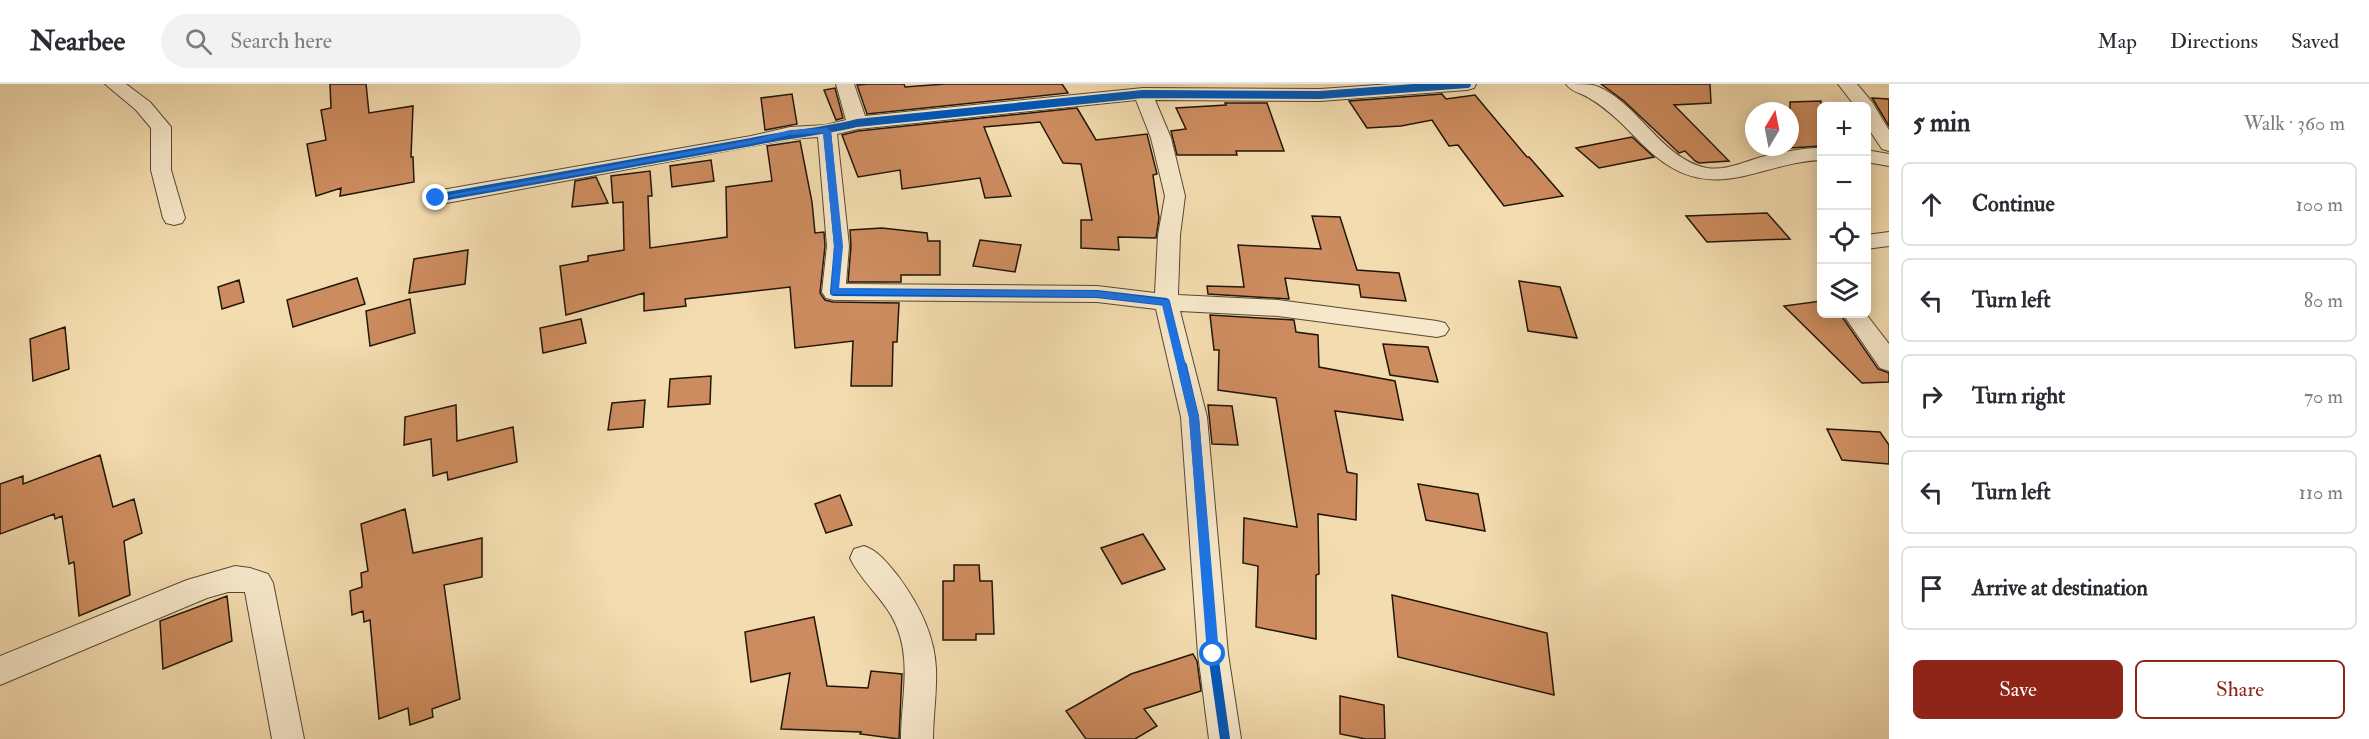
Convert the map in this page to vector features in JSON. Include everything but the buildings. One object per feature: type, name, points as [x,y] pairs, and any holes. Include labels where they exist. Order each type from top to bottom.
[{"type":"street","points":[[114,84],[143,106],[161,127],[161,170],[174,218]]},
{"type":"street","points":[[845,84],[857,123]]},
{"type":"street","points":[[436,198],[751,142],[790,133],[827,131],[857,123],[1173,89],[1320,96],[1467,84]]},
{"type":"street","points":[[1575,84],[1587,87],[1605,100],[1676,162],[1704,174],[1730,174],[1766,162],[1817,154]]},
{"type":"street","points":[[1847,84],[1861,102]]},
{"type":"street","points":[[1143,94],[1161,138],[1175,196],[1169,235],[1166,302],[1194,417],[1213,654],[1225,739]]},
{"type":"street","points":[[1871,116],[1889,145]]},
{"type":"street","points":[[827,131],[838,246],[834,292],[1097,294],[1166,302],[1278,308],[1437,329]]},
{"type":"street","points":[[1871,157],[1889,160]]},
{"type":"street","points":[[1871,241],[1889,239]]},
{"type":"street","points":[[1857,318],[1889,362]]},
{"type":"street","points":[[864,558],[890,585],[915,633],[921,668],[917,739]]},
{"type":"street","points":[[0,670],[196,589],[227,579],[245,578],[258,583],[288,739]]},
{"type":"cycle path","points":[[436,198],[751,142],[790,133],[827,131],[857,123],[1143,94],[1320,95],[1467,84]]},
{"type":"cycle path","points":[[827,131],[838,246],[834,292],[1097,294],[1166,302],[1194,417],[1213,654],[1225,739]]},
{"type":"route","points":[[436,198],[751,142],[790,133],[827,131],[838,246],[834,292],[1097,294],[1166,302],[1194,417],[1213,654]]}]
